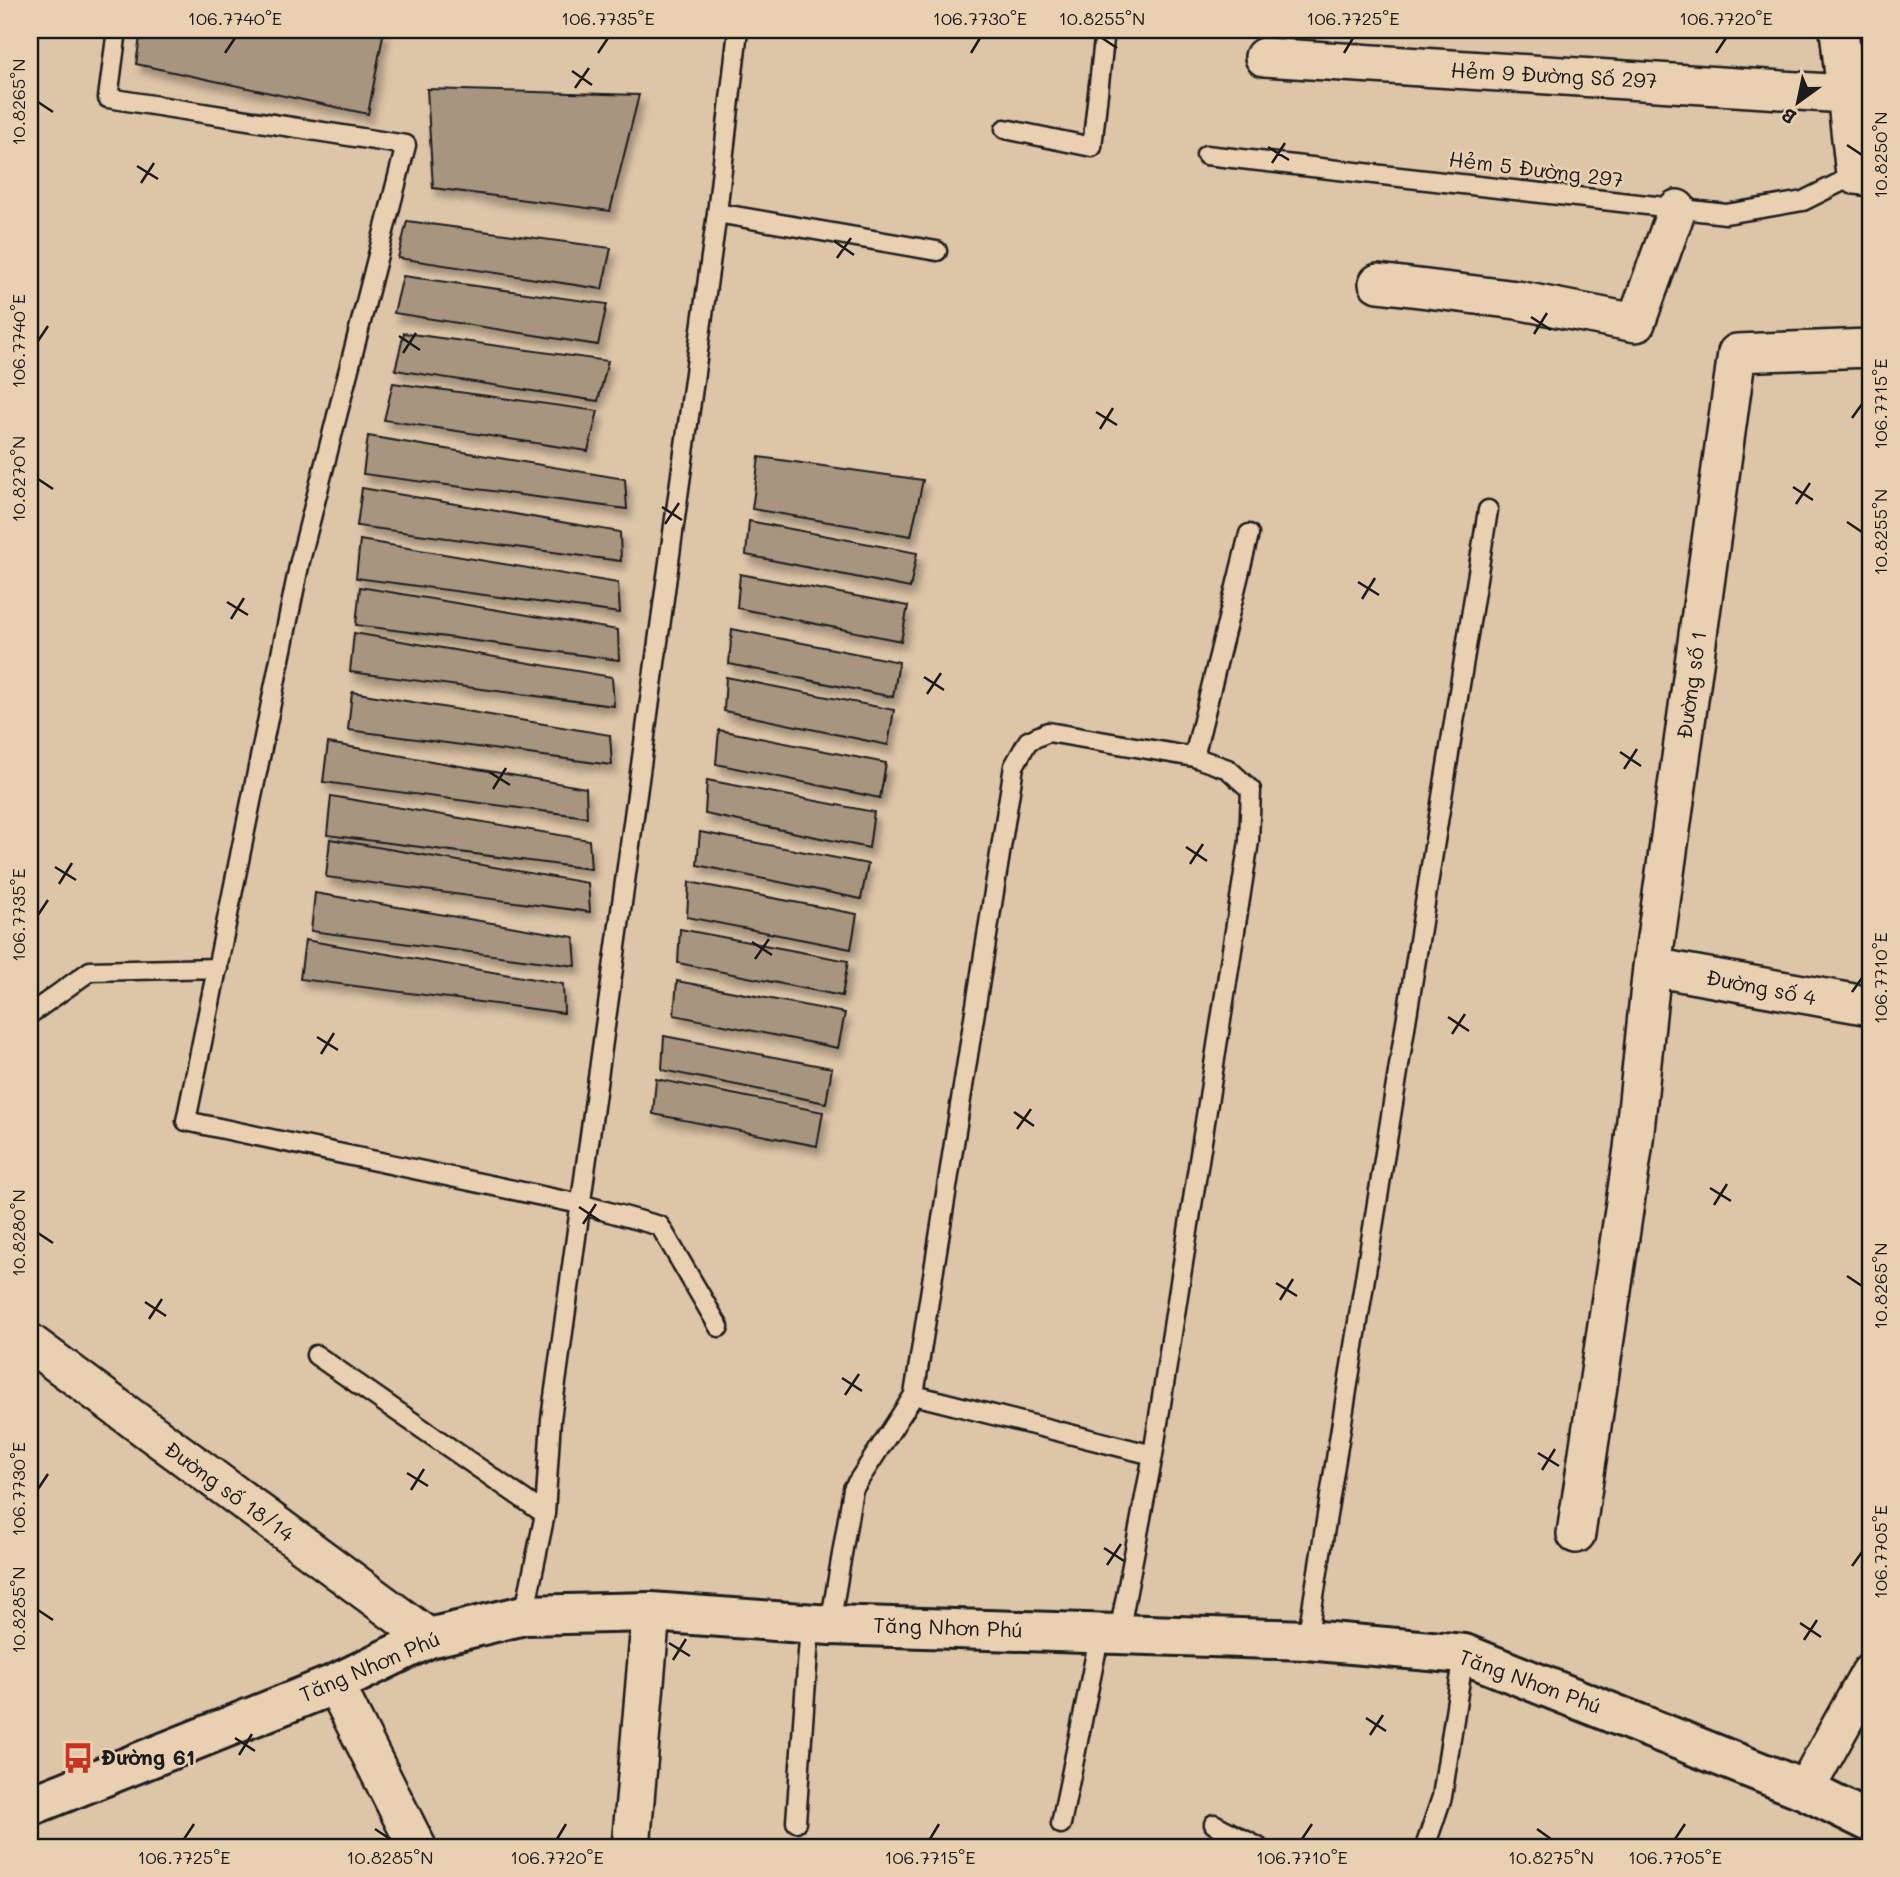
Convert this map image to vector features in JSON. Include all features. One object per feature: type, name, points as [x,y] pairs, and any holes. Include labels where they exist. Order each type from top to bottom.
[{"type":"street","points":[[1839,30],[1845,94],[1863,176]]},
{"type":"street","name":"Hẻm 9 Đường Số 297","points":[[1264,57],[1845,94]]},
{"type":"street","points":[[1378,284],[1517,300],[1636,323],[1677,209]]},
{"type":"street","name":"Đường số 1","points":[[1576,1534],[1633,1149],[1652,967],[1737,354],[1870,348]]},
{"type":"street","name":"Đường số 4","points":[[1652,967],[1870,1006]]},
{"type":"street","name":"Đường số 18/14","points":[[30,1343],[429,1638]]},
{"type":"street","points":[[631,1847],[651,1612]]},
{"type":"street","name":"Tăng Nhơn Phú","points":[[30,1806],[335,1684],[429,1638],[524,1615],[651,1612],[820,1624],[1307,1640],[1464,1654],[1805,1790],[1870,1822]]},
{"type":"street","points":[[1805,1790],[1870,1673]]},
{"type":"street","points":[[335,1684],[417,1847]]},
{"type":"lane","points":[[117,30],[108,98],[407,145],[300,561],[186,1121],[580,1204],[660,1226],[719,1327]]},
{"type":"lane","points":[[524,1615],[545,1514],[551,1419],[717,213],[738,30]]},
{"type":"lane","points":[[1005,129],[1092,147],[1105,30]]},
{"type":"lane","name":"Hẻm 5 Đường 297","points":[[1206,155],[1726,214],[1803,201],[1863,176]]},
{"type":"lane","points":[[717,213],[937,251]]},
{"type":"lane","points":[[1307,1640],[1488,510]]},
{"type":"lane","points":[[1194,757],[1249,534]]},
{"type":"lane","points":[[796,1822],[820,1624],[853,1489],[914,1395],[1014,766],[1028,741],[1048,732],[1194,757],[1228,769],[1251,790],[1249,841],[1153,1455],[1061,1824]]},
{"type":"lane","points":[[30,1014],[90,971],[218,968]]},
{"type":"lane","points":[[316,1355],[545,1514]]},
{"type":"lane","points":[[914,1395],[1153,1455]]},
{"type":"lane","points":[[1425,1847],[1443,1797],[1464,1654]]},
{"type":"lane","points":[[1214,1825],[1258,1847]]},
{"type":"building","points":[[141,30],[384,30],[368,114],[136,64]]},
{"type":"building","points":[[427,89],[639,95],[610,211],[433,188]]},
{"type":"building","points":[[407,221],[611,248],[602,289],[398,258]]},
{"type":"building","points":[[403,276],[607,304],[598,345],[394,313]]},
{"type":"building","points":[[404,333],[608,361],[598,401],[395,370]]},
{"type":"building","points":[[393,383],[598,411],[588,451],[384,420]]},
{"type":"building","points":[[368,436],[625,479],[627,509],[363,474]]},
{"type":"building","points":[[759,457],[923,480],[911,536],[752,509]]},
{"type":"building","points":[[362,488],[620,532],[621,561],[357,526]]},
{"type":"building","points":[[749,521],[917,553],[910,588],[746,555]]},
{"type":"building","points":[[360,540],[618,583],[620,613],[356,578]]},
{"type":"building","points":[[740,574],[908,606],[901,641],[737,608]]},
{"type":"building","points":[[360,587],[618,630],[619,660],[356,625]]},
{"type":"building","points":[[732,629],[899,662],[893,697],[729,664]]},
{"type":"building","points":[[354,633],[612,677],[614,706],[350,672]]},
{"type":"building","points":[[726,677],[894,710],[888,745],[724,711]]},
{"type":"building","points":[[352,692],[610,735],[612,765],[348,730]]},
{"type":"building","points":[[719,730],[886,763],[880,798],[716,764]]},
{"type":"building","points":[[328,743],[586,788],[587,817],[323,782]]},
{"type":"building","points":[[707,780],[874,812],[869,848],[705,814]]},
{"type":"building","points":[[331,796],[589,840],[591,869],[327,835]]},
{"type":"building","points":[[700,832],[868,864],[861,899],[697,865]]},
{"type":"building","points":[[330,839],[588,883],[590,912],[326,877]]},
{"type":"building","points":[[689,882],[857,914],[851,949],[687,917]]},
{"type":"building","points":[[315,893],[574,937],[576,966],[311,931]]},
{"type":"building","points":[[680,929],[848,961],[842,996],[678,963]]},
{"type":"building","points":[[305,940],[563,984],[564,1013],[300,979]]},
{"type":"building","points":[[677,981],[845,1013],[838,1048],[674,1015]]},
{"type":"building","points":[[664,1036],[832,1068],[826,1103],[662,1070]]},
{"type":"building","points":[[656,1079],[823,1112],[817,1146],[653,1114]]},
{"type":"place","name":"Đường 61","points":[[78,1758]]}]
